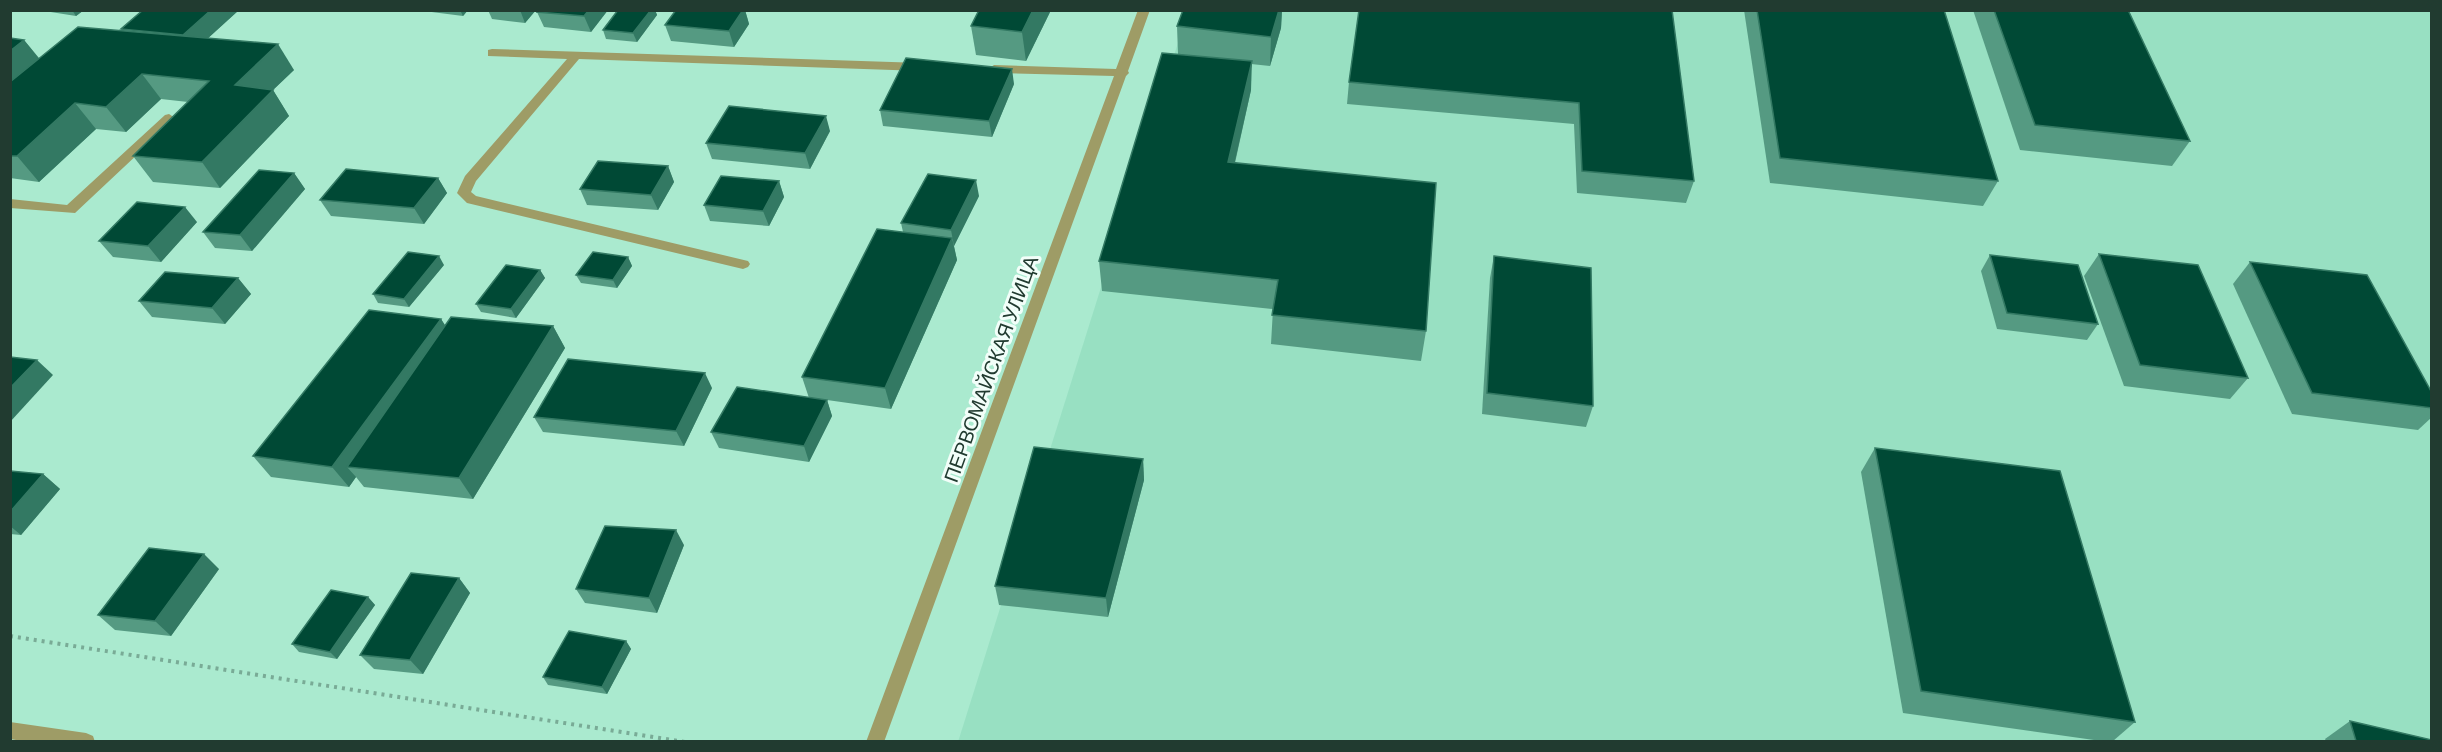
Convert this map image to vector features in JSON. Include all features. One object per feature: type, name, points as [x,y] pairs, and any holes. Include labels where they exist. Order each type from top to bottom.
[{"type":"street","name":"ПЕРВОМАЙСКАЯ УЛИЦА","points":[[875,741],[1123,73],[1144,10]]},
{"type":"street","points":[[492,53],[932,67]]},
{"type":"street","points":[[576,56],[470,178],[464,193],[472,200],[743,264]]},
{"type":"street","points":[[980,69],[1123,73]]},
{"type":"street","points":[[10,203],[70,210],[169,118]]},
{"type":"street","points":[[10,729],[86,741]]},
{"type":"path","points":[[10,636],[685,741]]},
{"type":"shaded area","points":[[1188,11],[2431,11],[2431,741],[958,742]]},
{"type":"building","points":[[143,10],[211,10],[183,35],[121,29]]},
{"type":"building","points":[[538,10],[589,10],[584,16],[537,12]]},
{"type":"building","points":[[618,10],[651,10],[633,33],[603,30]]},
{"type":"building","points":[[676,10],[743,10],[729,31],[665,25]]},
{"type":"building","points":[[979,10],[1033,10],[1022,32],[971,26]]},
{"type":"building","points":[[1183,10],[1279,10],[1271,37],[1177,26]]},
{"type":"building","points":[[1359,10],[1672,10],[1694,181],[1582,171],[1579,103],[1349,82]]},
{"type":"building","points":[[1757,10],[1944,10],[1998,181],[1780,158]]},
{"type":"building","points":[[1994,10],[2128,10],[2190,141],[2035,125]]},
{"type":"building","points":[[78,27],[278,44],[235,85],[273,90],[202,162],[133,156],[209,81],[142,74],[106,107],[75,103],[17,156],[10,156],[10,82]]},
{"type":"building","points":[[10,38],[24,40],[10,51]]},
{"type":"building","points":[[1162,53],[1252,61],[1228,162],[1436,183],[1426,331],[1272,315],[1278,280],[1099,261]]},
{"type":"building","points":[[906,58],[1012,69],[989,121],[880,110]]},
{"type":"building","points":[[729,106],[826,116],[805,153],[706,143]]},
{"type":"building","points":[[598,161],[668,166],[651,195],[580,189]]},
{"type":"building","points":[[346,169],[438,178],[414,208],[320,200]]},
{"type":"building","points":[[259,170],[294,173],[240,235],[203,232]]},
{"type":"building","points":[[928,174],[976,180],[951,230],[901,223]]},
{"type":"building","points":[[721,176],[779,181],[763,211],[704,205]]},
{"type":"building","points":[[137,202],[185,207],[148,246],[99,241]]},
{"type":"building","points":[[877,229],[952,238],[885,388],[802,377]]},
{"type":"building","points":[[408,252],[439,256],[404,299],[373,294]]},
{"type":"building","points":[[593,252],[628,257],[613,280],[576,275]]},
{"type":"building","points":[[2099,254],[2198,265],[2248,378],[2140,365]]},
{"type":"building","points":[[1990,255],[2078,265],[2098,324],[2007,313]]},
{"type":"building","points":[[1494,256],[1591,268],[1593,406],[1487,393]]},
{"type":"building","points":[[2250,262],[2367,275],[2432,393],[2432,408],[2312,393]]},
{"type":"building","points":[[506,265],[540,270],[511,309],[476,304]]},
{"type":"building","points":[[165,272],[238,278],[212,308],[139,301]]},
{"type":"building","points":[[369,310],[441,319],[332,467],[253,456]]},
{"type":"building","points":[[451,317],[553,326],[459,478],[347,467]]},
{"type":"building","points":[[10,357],[37,360],[10,388]]},
{"type":"building","points":[[568,359],[705,373],[676,431],[534,417]]},
{"type":"building","points":[[737,387],[827,400],[804,446],[711,432]]},
{"type":"building","points":[[1034,447],[1143,459],[1106,598],[995,586]]},
{"type":"building","points":[[1875,448],[2060,471],[2135,722],[1921,691]]},
{"type":"building","points":[[10,471],[43,474],[10,512]]},
{"type":"building","points":[[605,526],[676,530],[649,598],[576,589]]},
{"type":"building","points":[[149,548],[204,554],[155,621],[98,615]]},
{"type":"building","points":[[411,573],[459,578],[410,660],[360,655]]},
{"type":"building","points":[[331,590],[368,597],[330,652],[292,644]]},
{"type":"building","points":[[569,631],[626,641],[602,687],[543,677]]},
{"type":"building","points":[[2350,721],[2432,740],[2432,741],[2356,741]]}]
